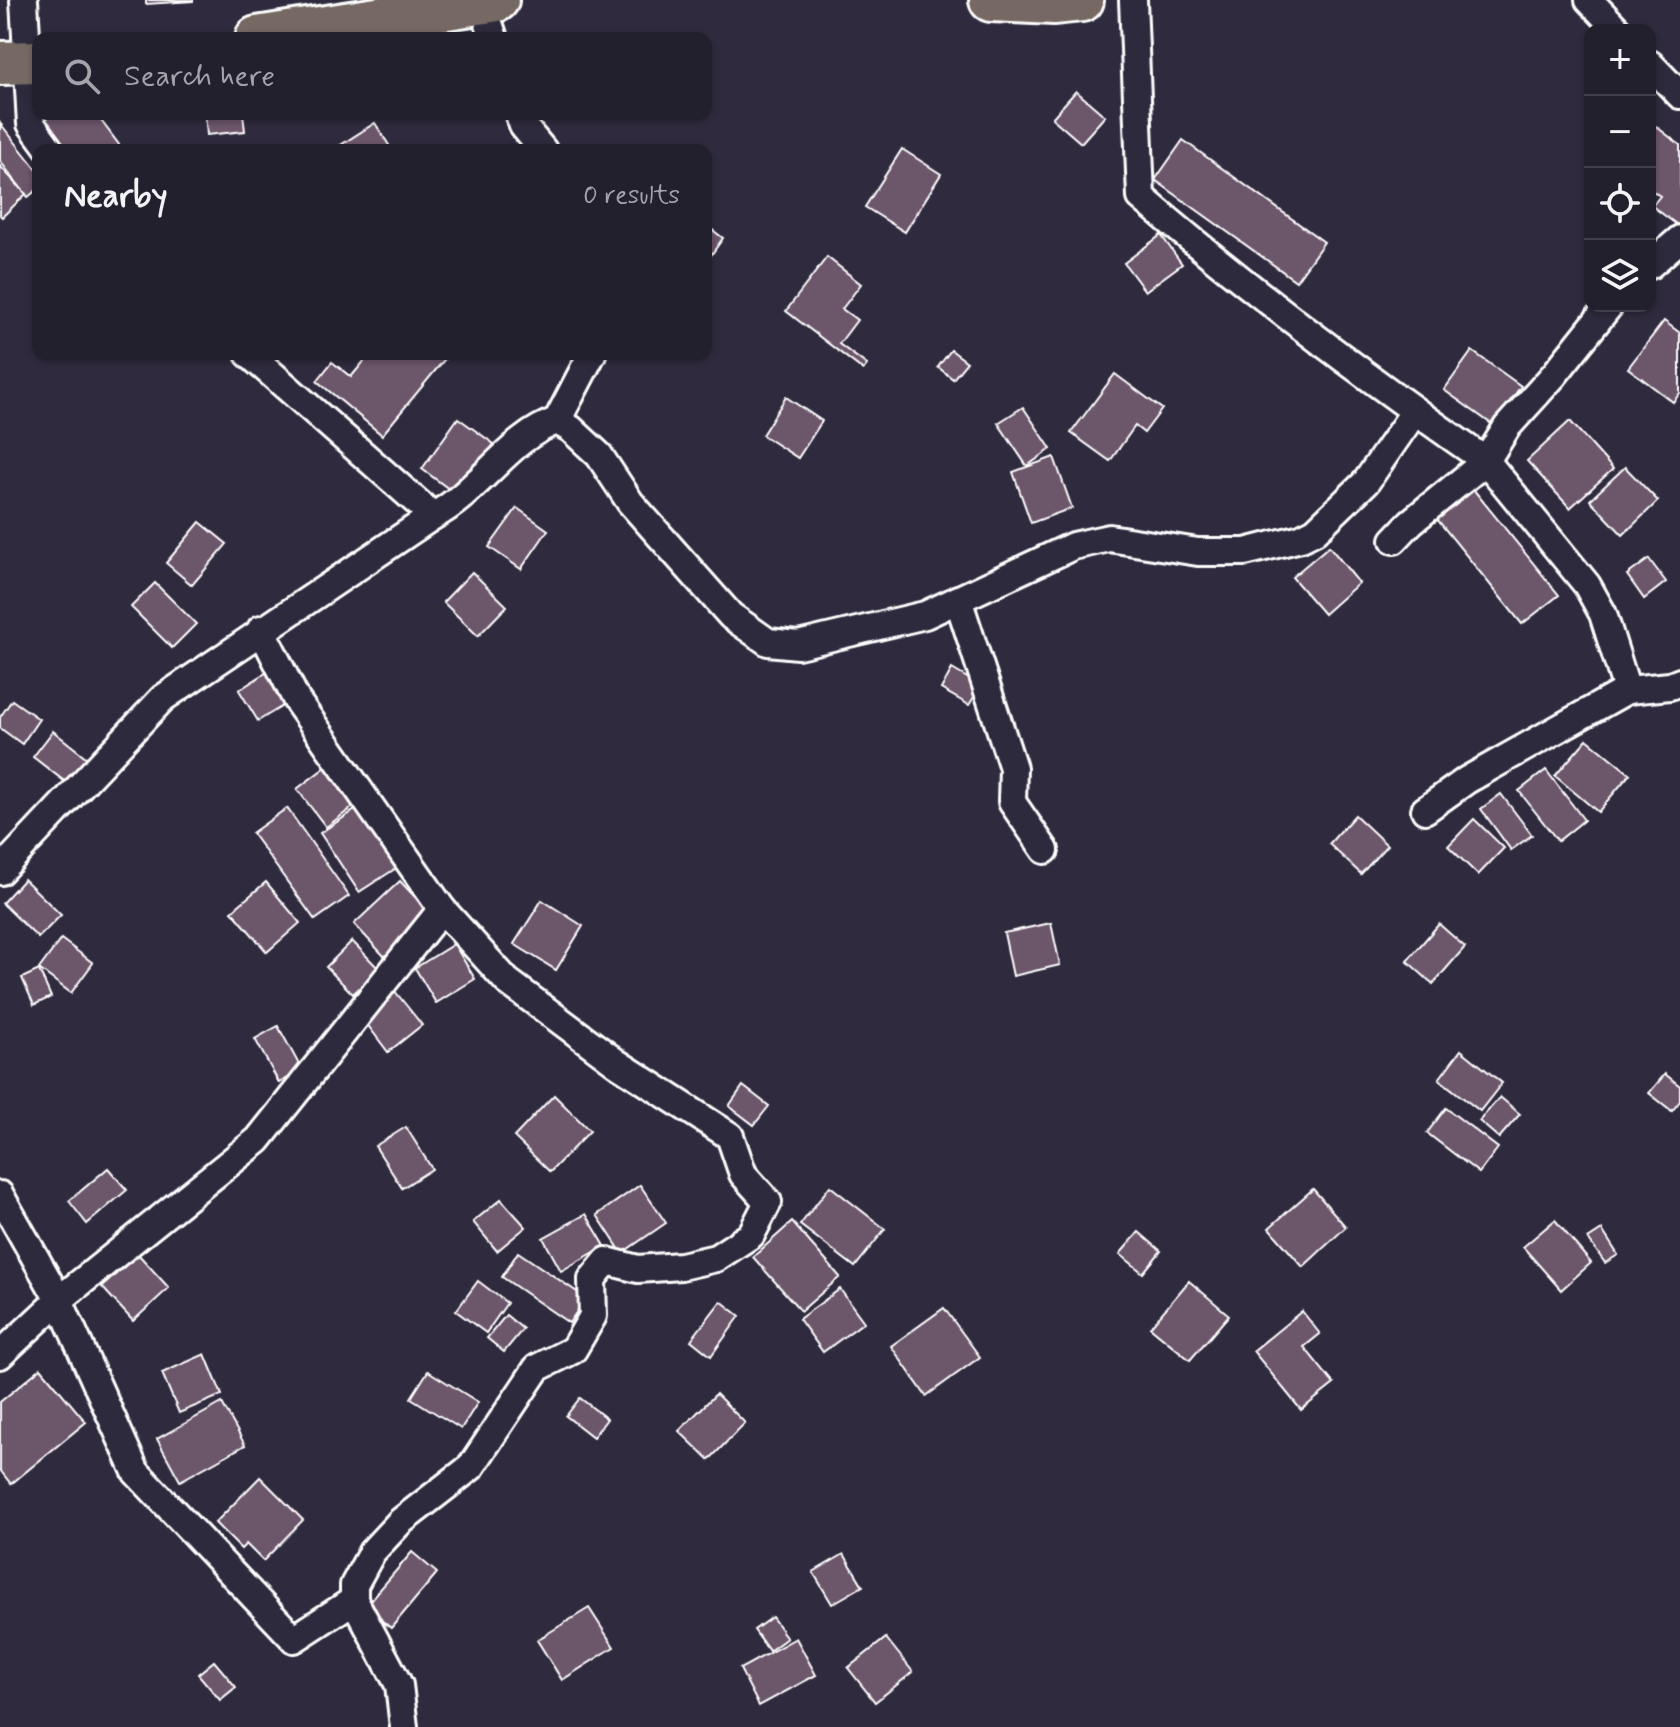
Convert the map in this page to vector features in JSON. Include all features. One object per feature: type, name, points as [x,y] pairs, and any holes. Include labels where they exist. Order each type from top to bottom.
[{"type":"highway","points":[[991,0],[1054,3],[1082,0]]},
{"type":"highway","points":[[313,32],[491,13]]},
{"type":"street","points":[[24,0],[21,63],[31,124],[46,144]]},
{"type":"street","points":[[1133,0],[1141,197],[1223,266],[1486,461],[1587,585],[1603,614],[1627,690]]},
{"type":"street","points":[[1589,0],[1612,24]]},
{"type":"street","points":[[1656,70],[1680,95]]},
{"type":"street","points":[[521,120],[538,144]]},
{"type":"street","points":[[1656,260],[1680,239]]},
{"type":"street","points":[[1394,540],[1411,522],[1486,461],[1507,427],[1604,312]]},
{"type":"street","points":[[256,360],[433,516]]},
{"type":"street","points":[[0,871],[163,698],[261,629],[459,499],[536,430],[557,421],[589,360]]},
{"type":"street","points":[[557,421],[571,429],[599,455],[630,502],[731,616],[768,642],[798,645],[925,615],[1073,546],[1109,538],[1198,552],[1245,552],[1301,538],[1315,531],[1366,482],[1415,411]]},
{"type":"street","points":[[958,599],[1013,768],[1012,802],[1045,850]]},
{"type":"street","points":[[261,629],[297,701],[442,909],[507,981],[617,1063],[730,1136],[743,1174],[768,1202],[751,1235],[716,1258],[681,1266],[638,1269],[607,1261],[592,1279],[593,1316],[573,1350],[537,1368],[471,1467],[400,1522],[372,1552],[354,1585],[354,1600],[399,1685],[404,1727]]},
{"type":"street","points":[[1425,810],[1477,774],[1627,690],[1670,686],[1680,682]]},
{"type":"street","points":[[0,1355],[59,1300],[258,1140],[442,909]]},
{"type":"street","points":[[0,1195],[59,1300],[136,1472],[294,1639],[354,1600]]},
{"type":"building","points":[[146,0],[193,0],[193,1],[146,4]]},
{"type":"building","points":[[1076,91],[1105,116],[1081,143],[1052,118]]},
{"type":"building","points":[[45,120],[100,120],[118,144],[63,144]]},
{"type":"building","points":[[206,120],[244,120],[245,131],[207,135]]},
{"type":"building","points":[[0,123],[32,163],[32,194],[28,197],[0,161]]},
{"type":"building","points":[[375,123],[388,144],[342,144]]},
{"type":"building","points":[[1656,126],[1680,145],[1680,227],[1656,209],[1660,196],[1656,193]]},
{"type":"building","points":[[1183,140],[1324,242],[1296,281],[1155,180]]},
{"type":"building","points":[[902,149],[941,174],[905,232],[865,207]]},
{"type":"building","points":[[0,166],[26,194],[2,217],[0,215]]},
{"type":"building","points":[[712,230],[723,238],[712,254]]},
{"type":"building","points":[[1161,235],[1182,264],[1145,291],[1124,263]]},
{"type":"building","points":[[827,257],[861,284],[842,309],[857,320],[839,344],[867,365],[863,370],[786,311]]},
{"type":"building","points":[[1664,321],[1680,333],[1680,393],[1673,402],[1628,368]]},
{"type":"building","points":[[951,350],[967,362],[953,379],[938,367]]},
{"type":"building","points":[[1472,351],[1521,386],[1493,425],[1444,390]]},
{"type":"building","points":[[365,360],[444,360],[382,435],[317,381],[332,362],[351,377]]},
{"type":"building","points":[[1115,374],[1162,409],[1144,433],[1135,426],[1110,461],[1071,433]]},
{"type":"building","points":[[786,397],[822,421],[798,458],[762,435]]},
{"type":"building","points":[[1023,407],[1051,449],[1027,466],[998,423]]},
{"type":"building","points":[[458,418],[494,444],[457,495],[422,469]]},
{"type":"building","points":[[1570,421],[1613,469],[1570,508],[1527,461]]},
{"type":"building","points":[[1054,457],[1072,508],[1031,523],[1013,472]]},
{"type":"building","points":[[1625,467],[1658,501],[1623,535],[1590,500]]},
{"type":"building","points":[[1473,489],[1559,595],[1522,624],[1436,518]]},
{"type":"building","points":[[517,508],[548,530],[521,569],[489,547]]},
{"type":"building","points":[[200,522],[227,544],[192,585],[166,563]]},
{"type":"building","points":[[1329,546],[1359,583],[1324,614],[1292,577]]},
{"type":"building","points":[[1649,559],[1666,582],[1644,599],[1627,575]]},
{"type":"building","points":[[472,572],[507,606],[478,636],[443,602]]},
{"type":"building","points":[[155,583],[196,624],[172,648],[131,607]]},
{"type":"building","points":[[272,669],[291,701],[258,721],[239,690]]},
{"type":"building","points":[[952,669],[981,686],[969,705],[941,689]]},
{"type":"building","points":[[12,700],[39,719],[22,744],[0,728],[0,717]]},
{"type":"building","points":[[53,731],[92,762],[72,787],[33,757]]},
{"type":"building","points":[[1587,739],[1630,774],[1598,812],[1555,776]]},
{"type":"building","points":[[335,760],[364,799],[326,827],[297,789]]},
{"type":"building","points":[[1546,770],[1584,820],[1558,841],[1519,791]]},
{"type":"building","points":[[1501,794],[1532,835],[1511,850],[1481,809]]},
{"type":"building","points":[[363,805],[401,865],[359,892],[320,833]]},
{"type":"building","points":[[287,808],[349,896],[315,920],[252,833]]},
{"type":"building","points":[[1355,815],[1387,845],[1361,874],[1329,844]]},
{"type":"building","points":[[1474,819],[1504,848],[1478,875],[1448,846]]},
{"type":"building","points":[[24,879],[61,915],[38,938],[2,903]]},
{"type":"building","points":[[400,881],[431,914],[385,957],[354,924]]},
{"type":"building","points":[[266,882],[300,923],[267,952],[232,911]]},
{"type":"building","points":[[542,900],[583,926],[556,970],[514,944]]},
{"type":"building","points":[[1051,923],[1060,965],[1013,976],[1004,933]]},
{"type":"building","points":[[1439,924],[1465,947],[1433,984],[1407,961]]},
{"type":"building","points":[[61,939],[93,963],[71,993],[39,969]]},
{"type":"building","points":[[352,941],[379,969],[353,994],[326,967]]},
{"type":"building","points":[[454,944],[475,979],[436,1003],[415,968]]},
{"type":"building","points":[[39,970],[51,997],[34,1005],[22,978]]},
{"type":"building","points":[[390,985],[422,1025],[388,1052],[357,1011]]},
{"type":"building","points":[[278,1026],[302,1070],[279,1083],[255,1039]]},
{"type":"building","points":[[1461,1050],[1502,1083],[1480,1111],[1439,1079]]},
{"type":"building","points":[[1665,1074],[1680,1086],[1680,1101],[1672,1111],[1649,1093]]},
{"type":"building","points":[[743,1086],[769,1106],[754,1125],[729,1106]]},
{"type":"building","points":[[554,1095],[590,1131],[550,1172],[514,1137]]},
{"type":"building","points":[[1500,1097],[1520,1114],[1499,1138],[1479,1121]]},
{"type":"building","points":[[1446,1108],[1498,1148],[1479,1173],[1427,1133]]},
{"type":"building","points":[[406,1127],[432,1169],[402,1188],[375,1146]]},
{"type":"building","points":[[108,1168],[127,1190],[87,1224],[69,1201]]},
{"type":"building","points":[[640,1185],[666,1223],[622,1253],[597,1215]]},
{"type":"building","points":[[830,1186],[885,1229],[855,1267],[800,1225]]},
{"type":"building","points":[[1313,1189],[1346,1227],[1303,1267],[1269,1228]]},
{"type":"building","points":[[501,1199],[526,1227],[497,1251],[473,1222]]},
{"type":"building","points":[[586,1214],[605,1246],[561,1271],[543,1238]]},
{"type":"building","points":[[1555,1220],[1591,1263],[1561,1290],[1523,1247]]},
{"type":"building","points":[[792,1222],[840,1277],[801,1311],[753,1257]]},
{"type":"building","points":[[1602,1230],[1618,1255],[1605,1263],[1588,1239]]},
{"type":"building","points":[[1139,1232],[1161,1251],[1143,1273],[1120,1254]]},
{"type":"building","points":[[518,1252],[586,1298],[569,1323],[502,1277]]},
{"type":"building","points":[[138,1254],[169,1288],[133,1321],[102,1287]]},
{"type":"building","points":[[478,1281],[507,1303],[486,1333],[456,1311]]},
{"type":"building","points":[[1189,1281],[1229,1315],[1190,1360],[1150,1327]]},
{"type":"building","points":[[840,1289],[864,1322],[823,1352],[799,1319]]},
{"type":"building","points":[[721,1301],[740,1316],[711,1356],[691,1340]]},
{"type":"building","points":[[944,1308],[980,1357],[926,1396],[891,1346]]},
{"type":"building","points":[[1302,1311],[1320,1334],[1304,1347],[1334,1384],[1301,1410],[1253,1351]]},
{"type":"building","points":[[506,1315],[523,1329],[504,1352],[487,1338]]},
{"type":"building","points":[[205,1354],[222,1395],[179,1413],[162,1373]]},
{"type":"building","points":[[41,1368],[86,1422],[11,1484],[0,1470],[0,1402]]},
{"type":"building","points":[[428,1371],[478,1402],[461,1429],[411,1398]]},
{"type":"building","points":[[716,1394],[745,1423],[709,1460],[679,1431]]},
{"type":"building","points":[[580,1398],[607,1419],[593,1437],[566,1416]]},
{"type":"building","points":[[222,1403],[245,1445],[180,1481],[157,1439]]},
{"type":"building","points":[[260,1477],[303,1520],[263,1561],[246,1544],[241,1549],[215,1523]]},
{"type":"building","points":[[412,1552],[437,1573],[391,1628],[365,1607]]},
{"type":"building","points":[[844,1554],[863,1586],[832,1604],[813,1572]]},
{"type":"building","points":[[589,1608],[614,1647],[562,1680],[537,1640]]},
{"type":"building","points":[[772,1617],[787,1638],[769,1651],[754,1630]]},
{"type":"building","points":[[796,1638],[816,1675],[759,1706],[740,1669]]},
{"type":"building","points":[[886,1638],[913,1672],[875,1702],[848,1668]]},
{"type":"building","points":[[214,1661],[236,1687],[220,1700],[198,1674]]}]
